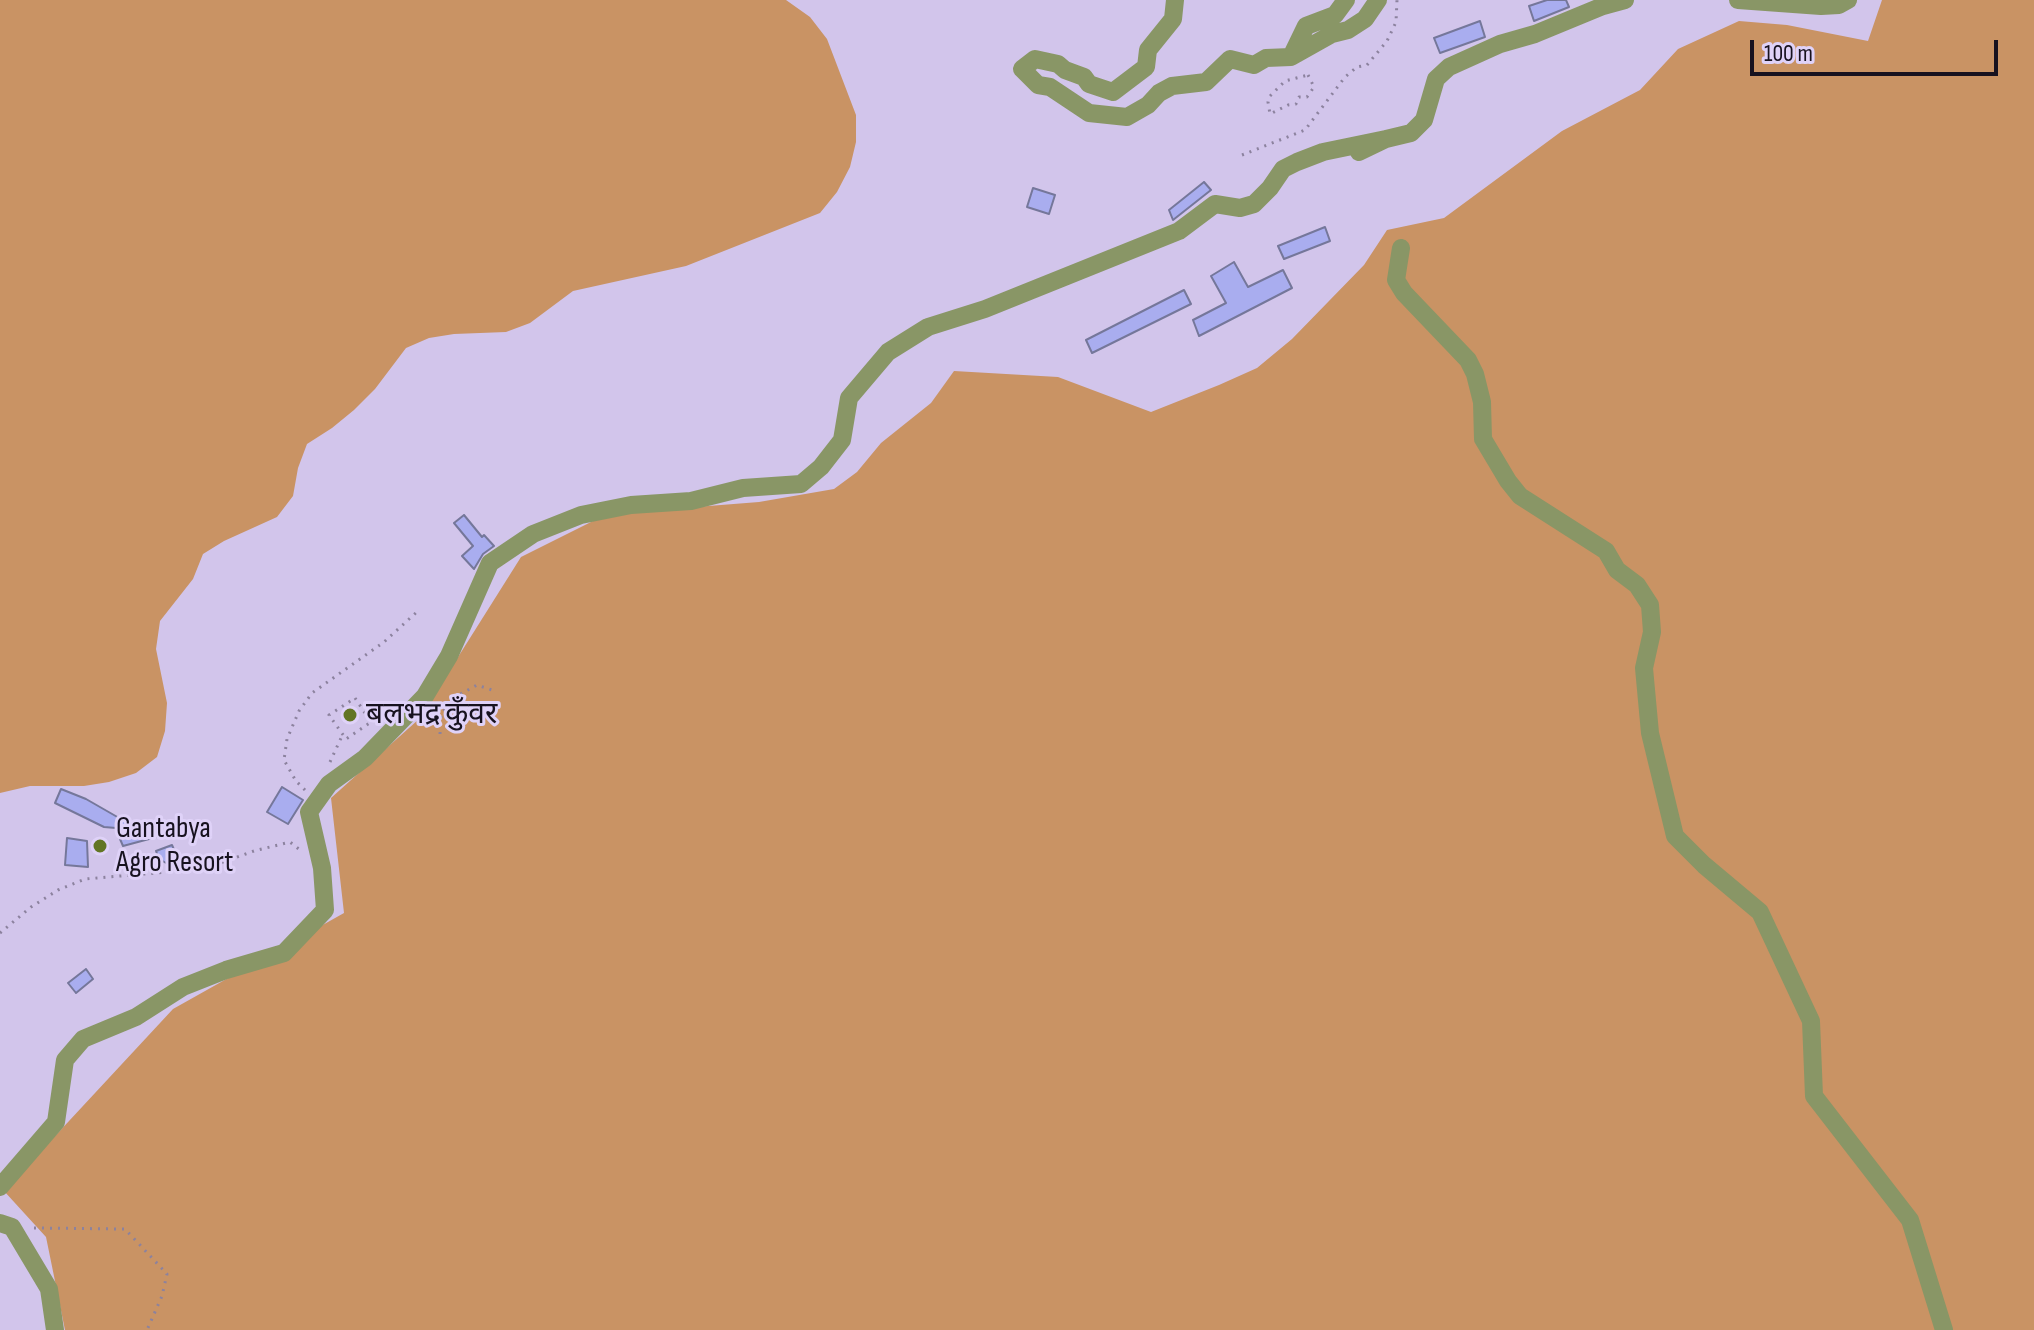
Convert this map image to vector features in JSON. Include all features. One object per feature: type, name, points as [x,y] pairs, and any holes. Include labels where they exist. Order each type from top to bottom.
[{"type":"street","points":[[1175,0],[1173,19],[1148,50],[1146,67],[1113,92],[1089,84],[1084,77],[1058,64],[1035,59],[1022,69],[1038,85],[1050,87],[1089,113],[1127,117],[1172,86],[1206,82],[1230,59],[1254,65],[1266,58],[1291,57],[1365,19],[1378,0]]},
{"type":"street","points":[[1291,57],[1306,26],[1335,15],[1346,0]]},
{"type":"street","points":[[0,1187],[56,1122],[65,1060],[83,1039],[136,1017],[183,987],[284,953],[325,910],[322,868],[309,812],[329,784],[365,758],[425,696],[449,656],[490,563],[533,534],[581,515],[631,505],[691,501],[743,488],[801,484],[821,467],[842,440],[849,398],[888,352],[928,327],[985,309],[1179,231],[1215,204],[1240,208],[1254,204],[1283,169],[1297,162],[1323,152],[1411,133],[1424,120],[1436,79],[1449,67],[1500,44],[1625,0]]},
{"type":"street","points":[[1738,0],[1821,6],[1839,5],[1848,0]]},
{"type":"street","points":[[1359,152],[1386,139]]},
{"type":"street","points":[[1401,248],[1396,280],[1404,293],[1468,360],[1482,402],[1483,439],[1508,481],[1520,496],[1606,551],[1617,570],[1637,585],[1650,605],[1652,632],[1644,668],[1650,733],[1675,836],[1760,912],[1811,1021],[1814,1096],[1910,1220],[1944,1330]]},
{"type":"street","points":[[6,1225],[49,1289],[55,1330]]},
{"type":"path","points":[[1242,155],[1305,130],[1345,77],[1357,67],[1367,65],[1387,41],[1396,22],[1397,0]]},
{"type":"path","points":[[1308,75],[1314,87],[1307,97],[1299,97],[1296,104],[1270,114],[1270,96],[1285,81],[1308,75]]},
{"type":"path","points":[[317,800],[296,781],[284,760],[287,739],[299,711],[312,693],[384,642],[419,610]]},
{"type":"path","points":[[440,734],[441,714],[457,696],[477,685],[492,690]]},
{"type":"path","points":[[355,698],[371,722],[346,739],[329,715],[355,698]]},
{"type":"path","points":[[0,933],[31,907],[58,890],[85,879],[204,869],[290,842],[322,868]]},
{"type":"path","points":[[6,1225],[125,1229],[167,1274],[162,1296],[147,1330]]},
{"type":"shaded area","points":[[0,0],[786,0],[810,17],[827,39],[856,115],[856,142],[850,167],[837,192],[820,213],[686,266],[573,291],[530,323],[506,332],[429,338],[406,348],[375,389],[354,410],[307,444],[298,468],[293,496],[277,517],[203,554],[193,579],[160,621],[156,649],[167,703],[165,731],[157,757],[136,773],[109,782],[84,786],[30,786],[0,793]]},
{"type":"shaded area","points":[[1882,0],[2034,0],[2034,1330],[65,1330],[46,1237],[4,1191],[173,1009],[344,913],[331,798],[419,719],[521,557],[607,514],[759,502],[834,489],[857,472],[881,443],[931,403],[954,371],[1058,377],[1151,412],[1219,385],[1257,368],[1292,339],[1364,265],[1387,230],[1444,218],[1562,131],[1640,90],[1678,49],[1739,21],[1787,25],[1868,41]]},
{"type":"building","points":[[1547,0],[1566,0],[1569,7],[1534,21],[1529,6]]},
{"type":"building","points":[[1480,21],[1485,37],[1440,53],[1434,38]]},
{"type":"building","points":[[1204,182],[1211,190],[1173,220],[1169,210]]},
{"type":"building","points":[[1033,188],[1055,195],[1049,214],[1027,207]]},
{"type":"building","points":[[1325,227],[1330,241],[1284,259],[1278,246]]},
{"type":"building","points":[[1234,262],[1248,287],[1283,270],[1292,288],[1199,336],[1193,320],[1226,303],[1211,276]]},
{"type":"building","points":[[1184,290],[1191,304],[1092,353],[1086,340]]},
{"type":"building","points":[[464,515],[494,546],[483,554],[474,569],[462,556],[473,546],[454,523]]},
{"type":"building","points":[[282,787],[303,800],[288,824],[267,812]]},
{"type":"building","points":[[61,789],[86,799],[140,830],[104,827],[55,803]]},
{"type":"building","points":[[159,822],[164,835],[123,846],[120,839]]},
{"type":"building","points":[[67,838],[87,841],[88,867],[65,865]]},
{"type":"building","points":[[172,845],[178,859],[166,863],[159,859],[156,851]]},
{"type":"building","points":[[86,969],[93,979],[76,993],[68,983]]},
{"type":"place","name":"बलभद्र कुँवर","points":[[350,715]]},
{"type":"place","name":"Gantabya Agro Resort","points":[[100,846]]}]
